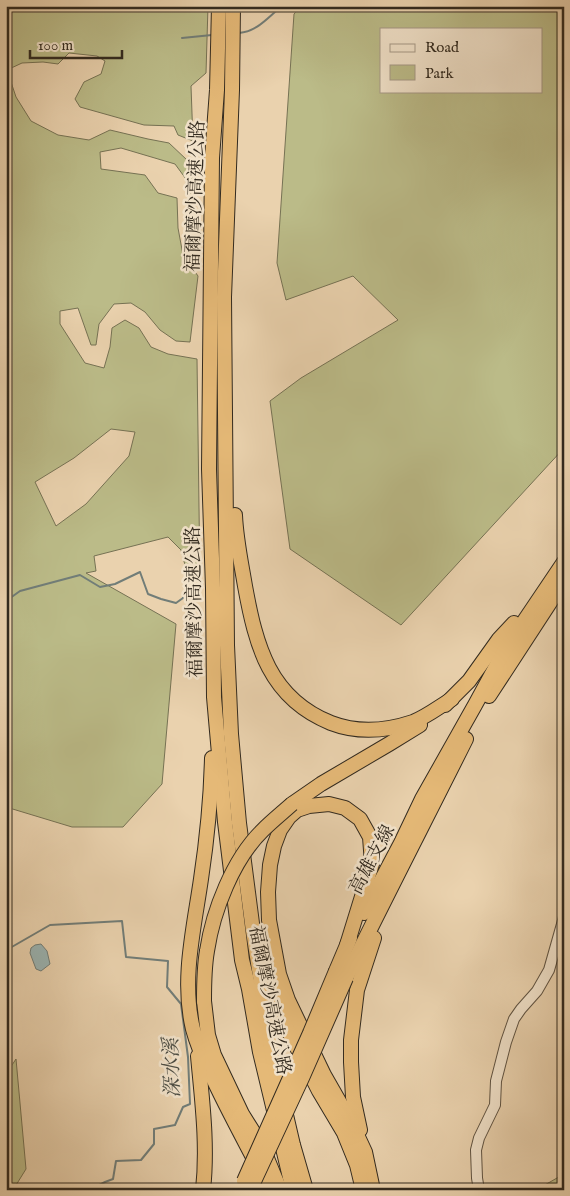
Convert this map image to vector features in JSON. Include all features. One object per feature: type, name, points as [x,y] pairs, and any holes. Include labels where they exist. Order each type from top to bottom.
[{"type":"highway","name":"福爾摩沙高速公路","points":[[218,6],[224,90],[227,645],[231,734],[239,822],[253,931],[273,1059],[293,1145],[306,1190]]},
{"type":"highway","name":"福爾摩沙高速公路","points":[[233,6],[224,90],[212,158],[209,468],[214,697],[225,822],[242,960],[260,1052],[293,1190]]},
{"type":"highway","points":[[226,468],[231,484],[236,537],[250,615],[263,656],[283,691],[321,719],[336,725],[359,730],[377,730],[415,721],[452,699]]},
{"type":"highway","name":"高雄支線","points":[[341,974],[347,945],[422,800],[506,648],[546,586],[564,562]]},
{"type":"highway","name":"高雄支線","points":[[244,1187],[310,1033],[341,974],[414,843],[481,710],[564,581]]},
{"type":"highway","points":[[280,1190],[262,1146],[242,1114],[214,1055],[208,1035],[204,1001],[207,949],[226,885],[242,856],[262,831],[292,804],[321,784],[427,720],[452,699],[470,681],[499,640],[546,586]]},
{"type":"highway","points":[[214,697],[211,798],[190,956],[190,1006],[197,1042],[222,1100],[270,1190]]},
{"type":"highway","points":[[347,945],[372,864],[370,837],[360,819],[344,808],[328,804],[297,810],[289,817],[280,830],[270,865],[268,892],[269,920],[279,974],[288,1000],[324,1075],[352,1124],[365,1152]]},
{"type":"highway","points":[[373,1190],[353,1097],[351,1055],[354,1009],[357,990],[369,953],[399,882],[399,871]]},
{"type":"highway","points":[[253,931],[286,1026],[319,1091],[344,1133],[357,1165],[363,1190]]},
{"type":"highway","points":[[197,1042],[206,1154],[204,1190]]},
{"type":"street","points":[[479,1190],[476,1150],[478,1138],[495,1105],[496,1082],[506,1042],[514,1019],[537,991],[549,970],[564,917]]},
{"type":"green space","points":[[6,6],[208,6],[206,73],[191,86],[193,141],[178,135],[174,126],[144,125],[80,107],[75,99],[84,82],[101,74],[105,61],[97,56],[69,53],[58,64],[43,62],[22,63],[7,70],[16,97],[31,121],[58,135],[89,140],[110,130],[169,143],[187,160],[193,177],[193,192],[187,195],[186,179],[175,164],[121,148],[100,152],[101,169],[145,175],[158,193],[177,198],[178,228],[183,255],[198,276],[190,342],[176,341],[160,330],[145,312],[131,303],[114,304],[99,324],[96,345],[91,345],[78,308],[60,311],[60,324],[85,363],[104,368],[110,347],[112,328],[125,320],[139,328],[151,347],[168,354],[197,359],[200,581],[189,580],[181,550],[168,537],[94,556],[96,571],[86,573],[176,624],[162,784],[123,827],[72,827],[6,807],[6,360],[12,354],[6,351]],"holes":[[[111,429],[135,432],[129,456],[86,504],[56,526],[35,482],[74,458]]]},
{"type":"green space","points":[[301,6],[564,6],[564,448],[401,625],[290,549],[270,401],[301,378],[398,320],[353,276],[286,300],[277,263],[294,14]]},
{"type":"green space","points":[[16,1059],[26,1169],[13,1190],[6,1190],[6,1074]]},
{"type":"green space","points":[[564,1174],[564,1190],[536,1190]]},
{"type":"water","points":[[41,944],[47,951],[50,964],[41,971],[36,969],[30,953],[31,948]]},
{"type":"waterway","points":[[239,33],[257,27],[282,6]]},
{"type":"waterway","points":[[182,38],[212,35]]},
{"type":"waterway","points":[[6,601],[20,591],[80,575],[100,587],[115,584],[140,572],[148,594],[176,603],[183,598],[183,594]]},
{"type":"waterway","name":"深水溪","points":[[6,952],[50,925],[122,921],[126,957],[168,961],[167,987],[181,1004],[188,1057],[190,1104],[183,1107],[175,1125],[154,1129],[154,1144],[141,1160],[116,1161],[113,1179],[90,1190]]}]
